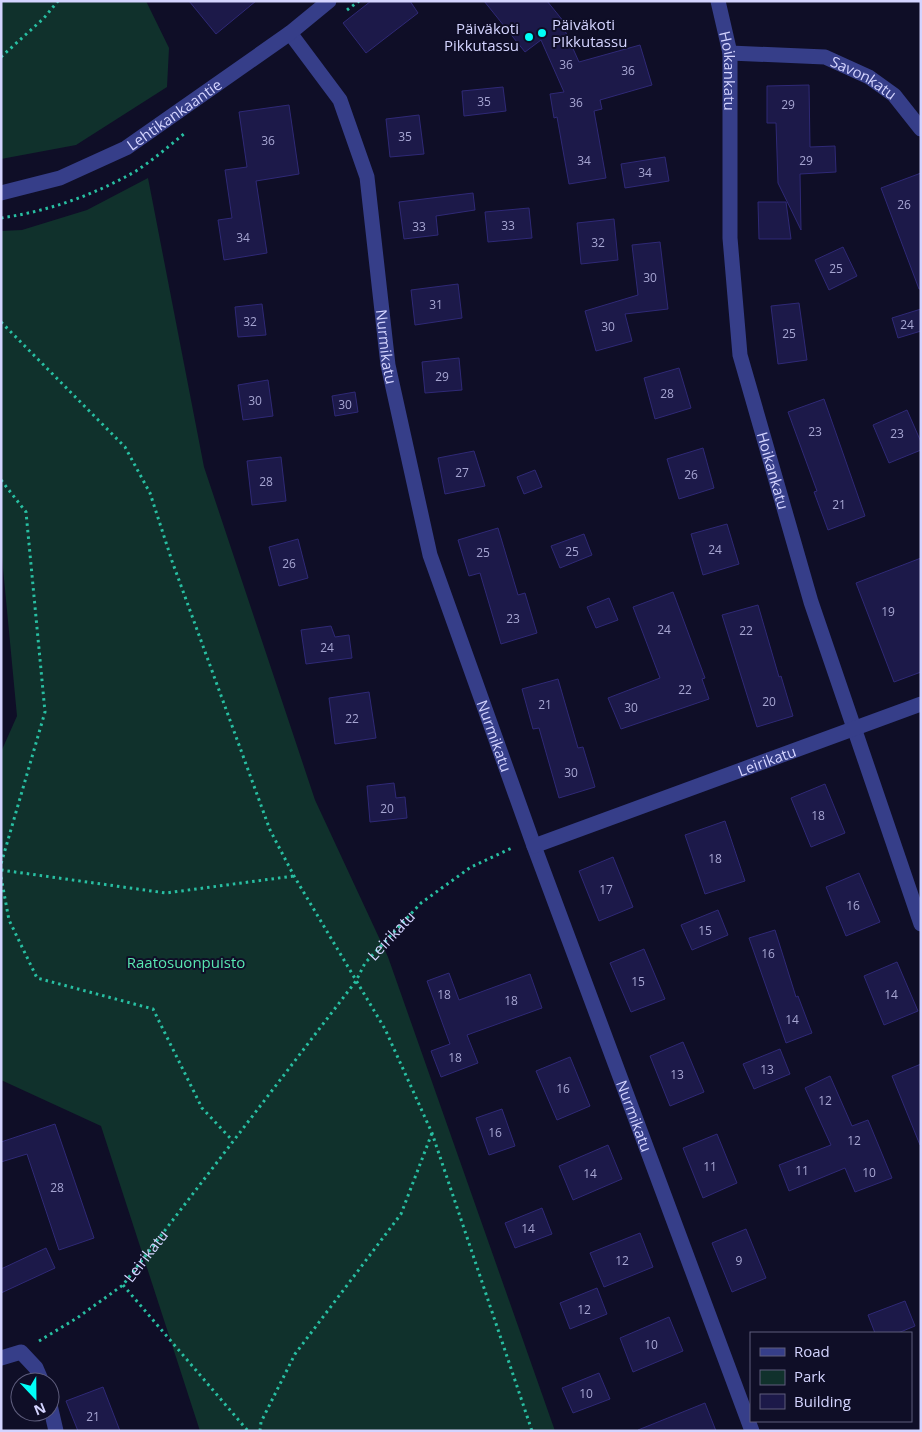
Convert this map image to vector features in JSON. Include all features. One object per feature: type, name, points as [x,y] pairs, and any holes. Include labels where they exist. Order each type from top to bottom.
[{"type":"street","name":"Lehtikankaantie","points":[[1,193],[60,178],[126,148],[290,33],[329,1]]},
{"type":"street","name":"Hoikankatu","points":[[718,1],[730,54],[730,238],[740,355],[811,602],[921,924]]},
{"type":"street","name":"Nurmikatu","points":[[290,33],[340,100],[367,177],[388,365],[430,555],[534,846],[752,1431]]},
{"type":"street","name":"Savonkatu","points":[[730,54],[825,57],[869,77],[894,95],[921,129]]},
{"type":"street","name":"Leirikatu","points":[[534,846],[921,704]]},
{"type":"street","points":[[1,1358],[21,1352],[38,1372]]},
{"type":"path","points":[[1,57],[44,18],[58,1]]},
{"type":"path","points":[[1,322],[125,447],[150,493],[172,561],[270,830],[294,876],[385,1029],[432,1132],[532,1431]]},
{"type":"path","points":[[1,480],[26,512],[45,712],[1,864]]},
{"type":"path","name":"Leirikatu","points":[[21,1352],[77,1318],[123,1284],[356,981],[365,963],[421,902],[471,867],[514,846],[534,846]]},
{"type":"path","points":[[1,870],[166,893],[294,876]]},
{"type":"path","points":[[1,877],[10,920],[37,978],[154,1009],[202,1108],[232,1140]]},
{"type":"path","points":[[260,1431],[261,1422],[295,1354],[401,1214],[432,1132]]},
{"type":"path","points":[[123,1284],[248,1431]]},
{"type":"green space","points":[[1,1],[146,1],[169,48],[167,87],[76,145],[1,159]]},
{"type":"green space","name":"Raatosuonpuisto","points":[[148,178],[204,467],[315,800],[388,957],[555,1431],[200,1431],[101,1126],[1,1080],[1,752],[17,716],[1,547],[1,231],[22,230],[87,210]]},
{"type":"building","points":[[189,1],[256,1],[216,34]]},
{"type":"building","points":[[371,1],[410,1],[418,13],[366,53],[343,23]]},
{"type":"building","points":[[484,1],[547,1],[564,22],[562,24],[579,62],[640,45],[652,85],[600,100],[602,109],[594,111],[606,178],[569,184],[557,117],[554,118],[550,94],[564,92],[541,40],[525,52]]},
{"type":"building","points":[[809,85],[810,147],[835,146],[836,172],[800,174],[801,230],[778,183],[776,123],[767,123],[767,86]]},
{"type":"building","points":[[503,87],[506,111],[464,116],[462,91]]},
{"type":"building","points":[[289,105],[299,174],[256,181],[267,253],[224,260],[218,220],[232,218],[225,170],[247,167],[239,112]]},
{"type":"building","points":[[419,115],[424,154],[390,157],[386,119]]},
{"type":"building","points":[[665,157],[669,181],[625,188],[621,164]]},
{"type":"building","points":[[921,173],[921,289],[919,289],[881,188]]},
{"type":"building","points":[[473,193],[475,210],[436,216],[438,235],[404,239],[399,202]]},
{"type":"building","points":[[758,202],[786,202],[791,239],[759,239]]},
{"type":"building","points":[[529,208],[532,238],[488,242],[485,212]]},
{"type":"building","points":[[614,219],[618,260],[581,264],[577,223]]},
{"type":"building","points":[[660,242],[668,309],[625,314],[632,341],[596,351],[585,311],[638,295],[632,245]]},
{"type":"building","points":[[843,247],[857,276],[829,290],[815,260]]},
{"type":"building","points":[[458,284],[462,318],[415,325],[411,290]]},
{"type":"building","points":[[799,303],[807,360],[778,364],[771,306]]},
{"type":"building","points":[[262,304],[266,335],[238,337],[235,307]]},
{"type":"building","points":[[921,309],[921,331],[898,338],[892,318]]},
{"type":"building","points":[[459,358],[462,390],[425,393],[422,362]]},
{"type":"building","points":[[679,368],[691,408],[655,419],[644,378]]},
{"type":"building","points":[[268,380],[273,416],[243,420],[238,385]]},
{"type":"building","points":[[355,392],[358,412],[335,416],[332,396]]},
{"type":"building","points":[[824,399],[865,516],[828,530],[814,492],[817,491],[788,412]]},
{"type":"building","points":[[907,410],[921,442],[921,450],[889,463],[873,425]]},
{"type":"building","points":[[703,448],[714,488],[679,499],[667,459]]},
{"type":"building","points":[[474,451],[485,486],[445,494],[438,458]]},
{"type":"building","points":[[281,457],[286,501],[252,505],[247,461]]},
{"type":"building","points":[[535,470],[542,487],[524,494],[517,477]]},
{"type":"building","points":[[727,524],[739,564],[703,575],[691,534]]},
{"type":"building","points":[[498,528],[518,595],[525,593],[537,633],[501,644],[480,573],[469,576],[458,540]]},
{"type":"building","points":[[584,534],[592,555],[560,568],[551,546]]},
{"type":"building","points":[[298,539],[308,578],[279,586],[269,547]]},
{"type":"building","points":[[921,558],[921,672],[894,682],[856,583]]},
{"type":"building","points":[[673,592],[705,678],[702,679],[709,699],[621,729],[608,698],[660,678],[633,607]]},
{"type":"building","points":[[609,598],[618,620],[596,628],[587,607]]},
{"type":"building","points":[[758,605],[779,677],[781,676],[793,716],[757,727],[722,615]]},
{"type":"building","points":[[331,626],[335,637],[349,635],[352,658],[306,664],[301,630]]},
{"type":"building","points":[[558,679],[578,748],[583,747],[595,787],[559,798],[539,728],[533,729],[522,689]]},
{"type":"building","points":[[369,692],[376,738],[335,744],[329,698]]},
{"type":"building","points":[[394,783],[396,798],[405,797],[407,818],[370,822],[367,786]]},
{"type":"building","points":[[825,784],[845,833],[811,847],[791,798]]},
{"type":"building","points":[[725,821],[745,881],[705,894],[685,835]]},
{"type":"building","points":[[613,857],[633,907],[599,921],[579,871]]},
{"type":"building","points":[[859,873],[880,922],[846,936],[826,887]]},
{"type":"building","points":[[718,910],[728,935],[692,950],[681,925]]},
{"type":"building","points":[[775,930],[796,997],[798,996],[812,1033],[786,1043],[749,938]]},
{"type":"building","points":[[644,949],[665,999],[631,1012],[610,963]]},
{"type":"building","points":[[897,962],[918,1011],[884,1025],[864,976]]},
{"type":"building","points":[[449,973],[459,1000],[530,974],[542,1008],[467,1035],[478,1063],[441,1077],[431,1051],[450,1044],[427,981]]},
{"type":"building","points":[[683,1042],[704,1092],[670,1106],[650,1056]]},
{"type":"building","points":[[780,1049],[790,1074],[754,1089],[743,1064]]},
{"type":"building","points":[[570,1057],[590,1106],[557,1120],[536,1071]]},
{"type":"building","points":[[921,1064],[921,1145],[920,1145],[892,1076]]},
{"type":"building","points":[[830,1076],[852,1126],[868,1120],[892,1178],[855,1192],[845,1168],[789,1191],[779,1165],[831,1145],[805,1088]]},
{"type":"building","points":[[502,1109],[515,1146],[489,1155],[476,1118]]},
{"type":"building","points":[[55,1124],[94,1238],[59,1250],[27,1154],[1,1162],[1,1142]]},
{"type":"building","points":[[717,1134],[737,1183],[703,1198],[683,1148]]},
{"type":"building","points":[[608,1145],[622,1179],[573,1200],[559,1166]]},
{"type":"building","points":[[542,1208],[552,1234],[515,1248],[505,1223]]},
{"type":"building","points":[[746,1229],[766,1278],[732,1292],[712,1243]]},
{"type":"building","points":[[640,1233],[653,1267],[604,1287],[590,1253]]},
{"type":"building","points":[[46,1248],[55,1268],[1,1293],[1,1269]]},
{"type":"building","points":[[597,1288],[607,1314],[570,1329],[560,1303]]},
{"type":"building","points":[[905,1301],[915,1326],[900,1332],[875,1332],[868,1315]]},
{"type":"building","points":[[669,1317],[683,1351],[633,1372],[620,1338]]},
{"type":"building","points":[[599,1373],[610,1399],[573,1413],[562,1388]]},
{"type":"building","points":[[103,1387],[120,1431],[78,1431],[66,1401]]},
{"type":"building","points":[[705,1403],[716,1431],[638,1430]]},
{"type":"place","name":"Päiväkoti PIkkutassu","points":[[542,33]]},
{"type":"place","name":"Päiväkoti Pikkutassu","points":[[529,37]]}]
